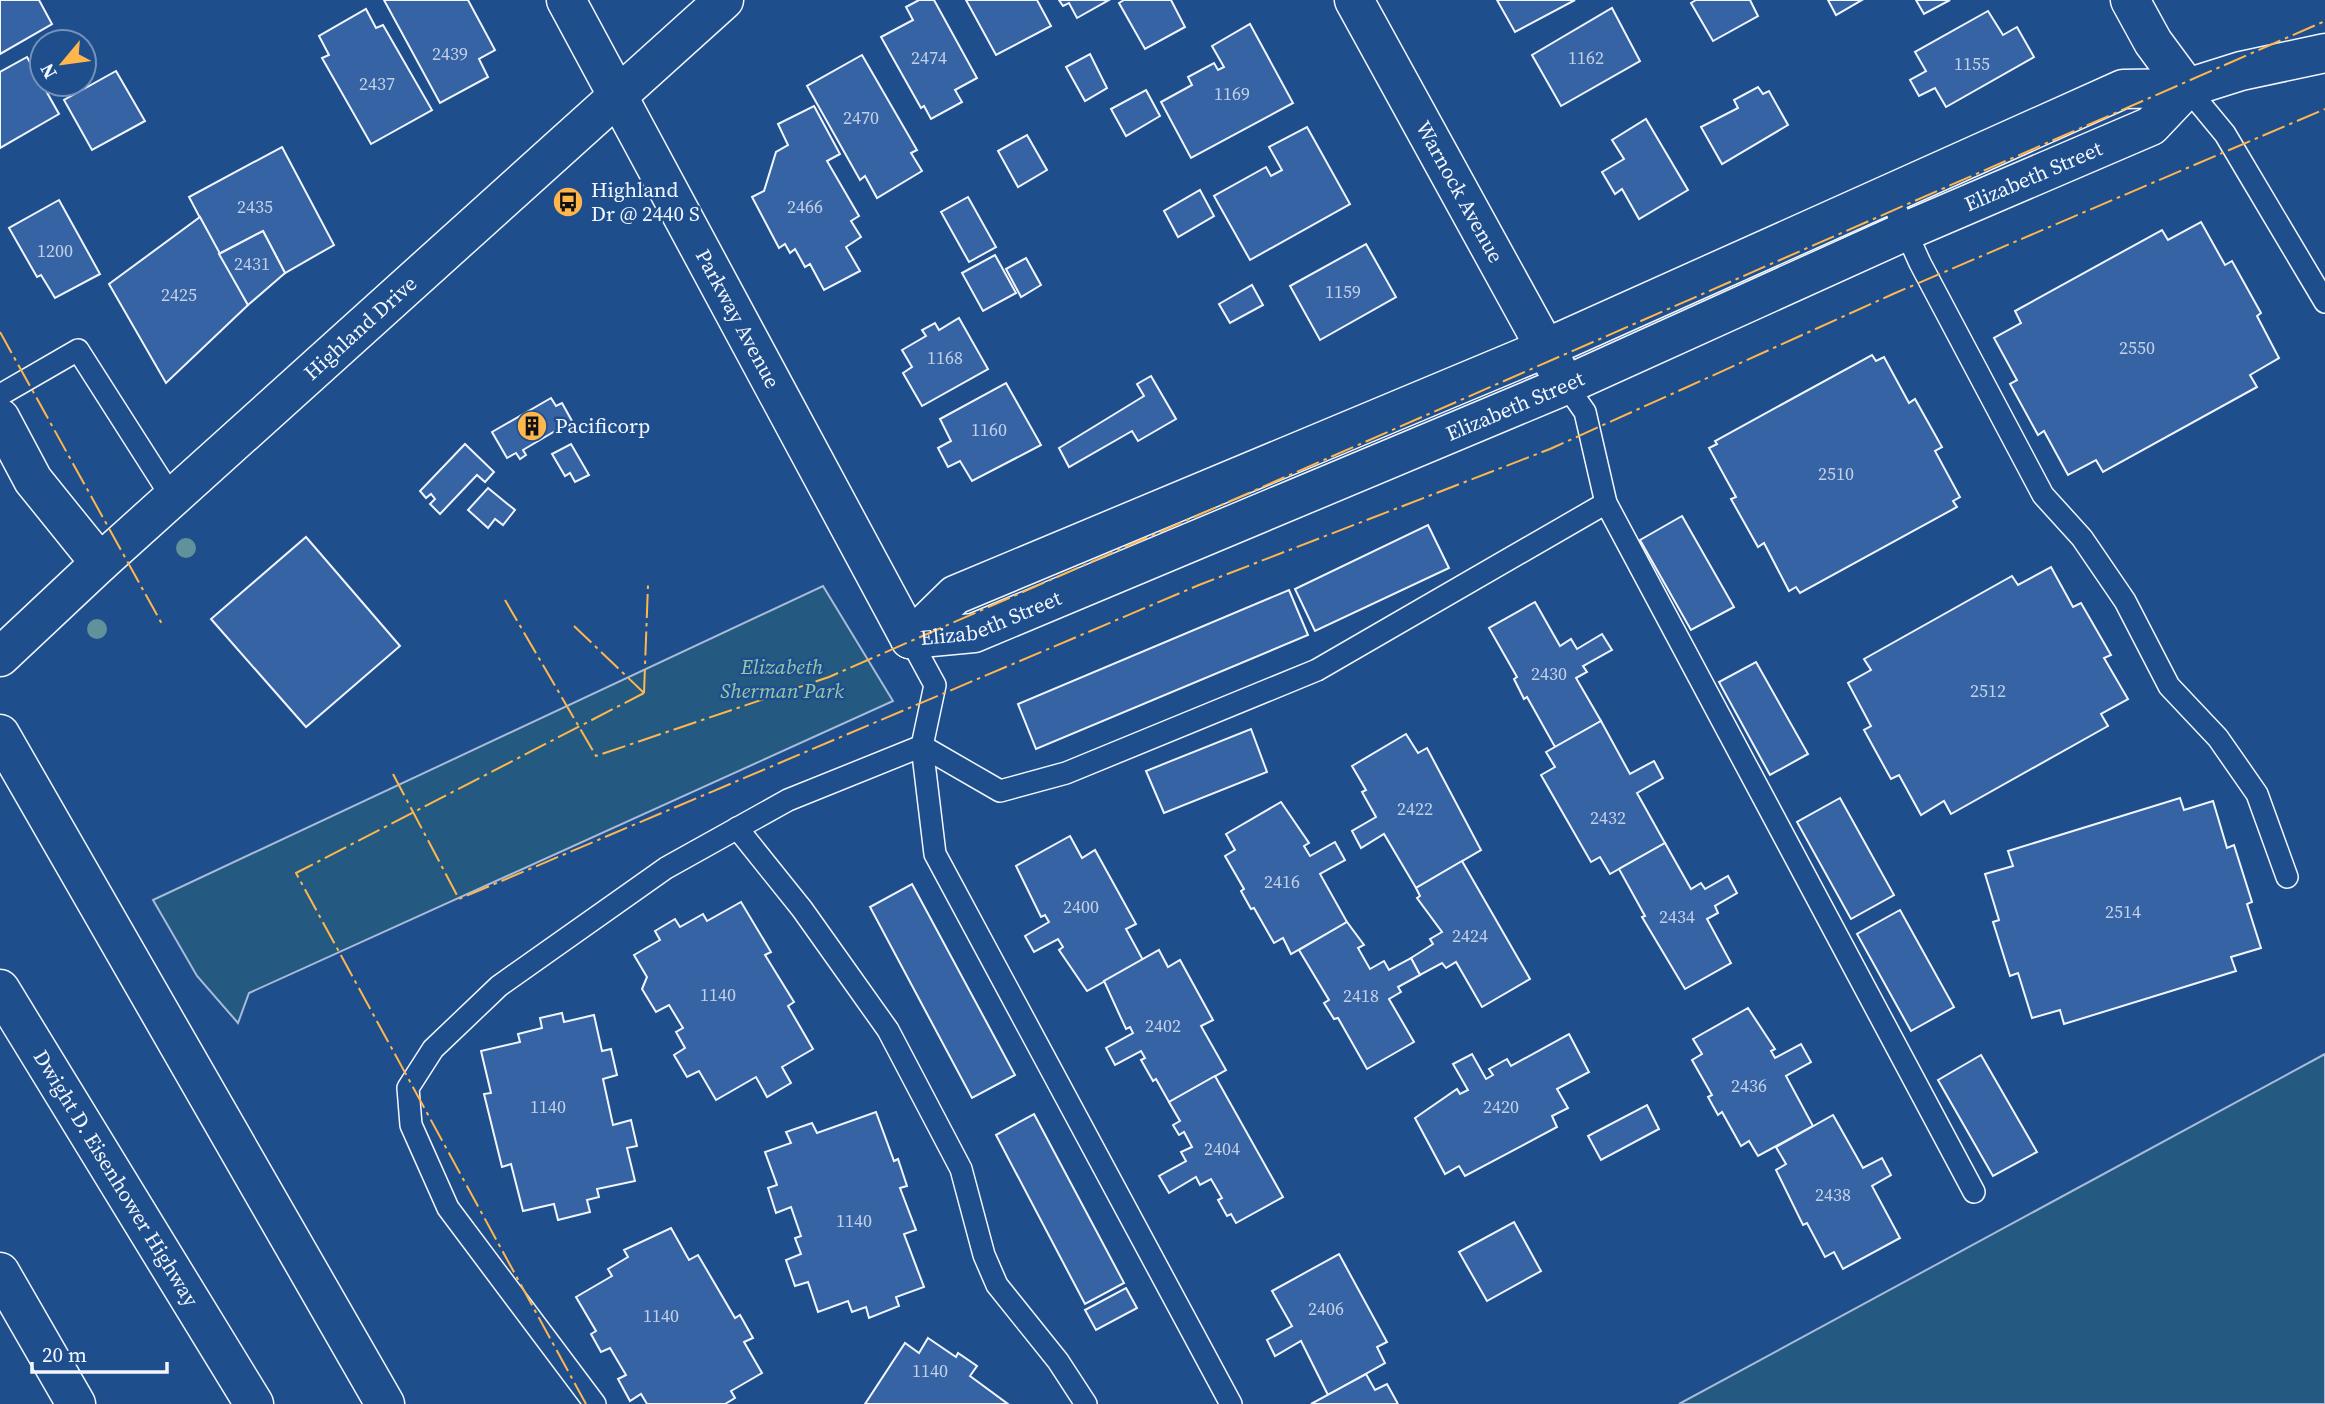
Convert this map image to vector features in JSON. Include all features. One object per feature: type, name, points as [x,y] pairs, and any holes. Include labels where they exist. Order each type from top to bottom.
[{"type":"main road","name":"Parkway Avenue","points":[[566,0],[910,639]]},
{"type":"main road","name":"Highland Drive","points":[[0,657],[100,563],[724,0]]},
{"type":"main road","name":"Warnock Avenue","points":[[1353,0],[1566,385]]},
{"type":"main road","points":[[2130,0],[2153,42],[2187,88]]},
{"type":"main road","name":"Elizabeth Street","points":[[910,639],[955,595],[1546,348],[2123,89],[2187,88],[2241,71],[2325,52]]},
{"type":"main road","name":"Elizabeth Street","points":[[910,639],[974,633],[1566,385],[1906,231],[2151,126],[2187,88]]},
{"type":"main road","points":[[0,418],[33,480],[100,563]]},
{"type":"main road","points":[[0,734],[237,1142],[385,1404]]},
{"type":"main road","name":"Dwight D. Eisenhower Highway","points":[[0,989],[254,1404]]},
{"type":"main road","points":[[0,1272],[76,1404]]},
{"type":"lane","points":[[2187,88],[2225,134],[2325,302]]},
{"type":"lane","points":[[1889,194],[2043,495],[2082,538],[2125,601],[2169,685],[2218,738],[2257,794],[2287,877]]},
{"type":"lane","points":[[0,394],[78,350],[173,499]]},
{"type":"lane","points":[[1566,385],[1585,412],[1606,503],[1975,1192]]},
{"type":"lane","points":[[922,746],[1000,791],[1066,774],[1317,670],[1606,503]]},
{"type":"lane","points":[[910,639],[935,685],[922,746],[935,854],[1231,1404]]},
{"type":"lane","points":[[595,1404],[448,1208],[411,1125],[408,1088],[433,1049],[499,986],[666,868],[788,800],[922,746]]},
{"type":"lane","points":[[737,828],[802,909],[888,1030],[961,1169],[984,1255],[997,1285],[1058,1361],[1086,1404]]},
{"type":"green space","name":"Elizabeth Sherman Park","points":[[823,586],[893,701],[249,993],[238,1023],[197,976],[153,900]]},
{"type":"green space","points":[[2325,1054],[2325,1404],[1679,1404]]},
{"type":"building","points":[[0,0],[39,0],[52,24],[45,28],[28,28],[28,38],[0,54]]},
{"type":"building","points":[[384,0],[468,0],[495,50],[479,59],[488,77],[440,103]]},
{"type":"building","points":[[919,0],[934,0],[977,78],[955,90],[962,102],[931,119],[924,106],[921,108],[881,37],[913,20],[906,7]]},
{"type":"building","points":[[966,0],[1037,0],[1051,26],[996,55]]},
{"type":"building","points":[[1059,0],[1109,0],[1077,18],[1069,3],[1063,6]]},
{"type":"building","points":[[1124,0],[1171,0],[1185,27],[1145,49],[1119,3]]},
{"type":"building","points":[[1497,0],[1575,0],[1515,32]]},
{"type":"building","points":[[1696,0],[1750,0],[1758,16],[1713,41],[1691,3]]},
{"type":"building","points":[[1828,0],[1862,0],[1836,15]]},
{"type":"building","points":[[1916,0],[1950,0],[1924,14]]},
{"type":"building","points":[[1612,8],[1640,61],[1561,106],[1532,55]]},
{"type":"building","points":[[366,9],[376,28],[383,25],[432,110],[371,144],[322,58],[329,55],[319,36]]},
{"type":"building","points":[[1988,11],[2003,35],[2017,27],[2034,57],[1946,107],[1935,88],[1919,96],[1910,80],[1926,71],[1915,52]]},
{"type":"building","points":[[1250,24],[1293,103],[1191,158],[1161,102],[1192,85],[1188,77],[1214,63],[1218,70],[1224,67],[1212,46]]},
{"type":"building","points":[[1090,54],[1107,88],[1085,101],[1066,67]]},
{"type":"building","points":[[862,55],[917,150],[911,153],[922,171],[877,198],[865,176],[860,180],[807,86]]},
{"type":"building","points":[[27,57],[28,98],[50,98],[59,114],[0,148],[0,72]]},
{"type":"building","points":[[116,71],[145,121],[92,150],[64,100],[98,98],[98,81]]},
{"type":"building","points":[[1758,87],[1763,94],[1769,91],[1788,125],[1722,164],[1701,127],[1738,108],[1734,100]]},
{"type":"building","points":[[1146,90],[1160,116],[1126,136],[1111,109]]},
{"type":"building","points":[[814,106],[840,154],[827,161],[859,216],[851,221],[861,237],[846,247],[860,271],[824,290],[810,264],[805,267],[795,249],[790,253],[785,244],[779,248],[752,197],[764,191],[776,152],[788,145],[778,124]]},
{"type":"building","points":[[1646,119],[1688,190],[1639,219],[1622,189],[1615,194],[1602,172],[1624,159],[1612,140]]},
{"type":"building","points":[[1307,127],[1350,204],[1250,260],[1214,196],[1266,167],[1271,176],[1282,170],[1269,147]]},
{"type":"building","points":[[1027,135],[1047,170],[1018,187],[998,151]]},
{"type":"building","points":[[282,147],[334,245],[285,273],[263,231],[219,254],[189,197]]},
{"type":"building","points":[[1200,190],[1214,216],[1178,237],[1164,211]]},
{"type":"building","points":[[968,197],[996,247],[969,262],[941,212]]},
{"type":"building","points":[[59,200],[100,274],[55,298],[41,275],[37,277],[9,228]]},
{"type":"building","points":[[200,217],[248,305],[166,383],[109,284]]},
{"type":"building","points":[[2201,222],[2225,265],[2232,261],[2261,313],[2257,316],[2279,358],[2250,375],[2257,387],[2103,472],[2096,460],[2068,475],[2044,431],[2038,435],[2010,384],[2017,380],[1994,338],[2021,323],[2015,311],[2162,230],[2168,240]]},
{"type":"building","points":[[263,231],[285,273],[248,305],[219,254]]},
{"type":"building","points":[[1366,244],[1396,297],[1320,340],[1290,286]]},
{"type":"building","points":[[995,255],[1016,293],[983,311],[962,273]]},
{"type":"building","points":[[1026,258],[1041,285],[1021,297],[1006,269]]},
{"type":"building","points":[[1252,285],[1263,305],[1230,323],[1219,304]]},
{"type":"building","points":[[959,318],[988,369],[922,406],[903,373],[912,367],[902,350],[926,336],[922,330],[935,323],[939,330]]},
{"type":"building","points":[[1872,355],[1876,361],[1884,357],[1909,403],[1915,399],[1942,447],[1935,451],[1960,497],[1953,501],[1957,507],[1800,593],[1796,587],[1789,591],[1764,543],[1758,547],[1731,499],[1736,497],[1709,448],[1717,444],[1715,441]]},
{"type":"building","points":[[1151,376],[1176,419],[1138,441],[1132,431],[1069,467],[1059,448],[1144,396],[1137,384]]},
{"type":"building","points":[[1006,383],[1041,445],[972,481],[960,461],[948,467],[938,448],[951,441],[940,419]]},
{"type":"building","name":"Pacificorp","points":[[551,398],[556,406],[562,403],[572,421],[523,450],[526,455],[520,459],[516,453],[507,458],[492,432]]},
{"type":"building","points":[[465,444],[494,472],[485,482],[477,475],[440,514],[430,504],[435,499],[431,494],[426,498],[420,491]]},
{"type":"building","points":[[571,444],[589,475],[575,482],[570,473],[565,476],[552,454]]},
{"type":"building","points":[[488,488],[515,510],[503,525],[495,519],[488,528],[468,510]]},
{"type":"building","points":[[1682,516],[1734,607],[1691,630],[1640,540]]},
{"type":"building","points":[[1428,525],[1449,568],[1315,631],[1295,589]]},
{"type":"building","points":[[306,537],[400,646],[306,727],[211,619]]},
{"type":"building","points":[[2051,567],[2073,607],[2081,603],[2111,655],[2104,658],[2128,699],[2101,714],[2108,726],[1951,814],[1944,801],[1921,815],[1899,775],[1891,779],[1864,730],[1871,726],[1848,683],[1871,670],[1864,659],[2012,576],[2018,585]]},
{"type":"building","points":[[1289,590],[1308,635],[1036,749],[1018,704]]},
{"type":"building","points":[[1535,602],[1560,646],[1571,639],[1577,649],[1602,634],[1612,650],[1583,666],[1587,672],[1576,678],[1601,721],[1555,747],[1527,697],[1524,699],[1514,679],[1517,677],[1489,628]]},
{"type":"building","points":[[1756,662],[1808,754],[1770,775],[1719,682]]},
{"type":"building","points":[[1601,721],[1630,774],[1654,761],[1663,778],[1637,793],[1665,843],[1610,874],[1600,857],[1591,862],[1541,775],[1555,767],[1546,752]]},
{"type":"building","points":[[1251,729],[1267,772],[1164,813],[1146,771]]},
{"type":"building","points":[[1406,734],[1418,753],[1427,748],[1481,850],[1416,888],[1384,834],[1361,848],[1352,831],[1376,817],[1362,792],[1366,790],[1352,766]]},
{"type":"building","points":[[1840,798],[1894,895],[1851,919],[1797,822]]},
{"type":"building","points":[[2180,798],[2184,810],[2213,801],[2227,848],[2234,845],[2252,902],[2247,904],[2261,948],[2231,957],[2236,971],[2064,1024],[2060,1010],[2032,1018],[2018,973],[2010,976],[1993,922],[1999,920],[1985,874],[2013,866],[2008,851]]},
{"type":"building","points":[[1281,802],[1309,843],[1304,846],[1310,856],[1335,842],[1345,860],[1320,874],[1347,922],[1291,954],[1283,938],[1274,943],[1254,908],[1251,909],[1241,891],[1244,889],[1225,856],[1235,850],[1226,834]]},
{"type":"building","points":[[1070,836],[1082,858],[1095,850],[1136,924],[1126,929],[1143,960],[1087,991],[1059,950],[1063,947],[1058,939],[1034,952],[1025,936],[1049,922],[1045,915],[1041,917],[1016,866]]},
{"type":"building","points":[[1665,843],[1691,889],[1701,883],[1705,889],[1728,876],[1737,893],[1715,906],[1718,913],[1707,919],[1731,963],[1685,989],[1642,917],[1645,916],[1619,869]]},
{"type":"building","points":[[1462,861],[1530,979],[1482,1007],[1456,962],[1446,968],[1442,963],[1420,975],[1411,958],[1433,944],[1430,939],[1442,932],[1417,898],[1420,896],[1416,888]]},
{"type":"building","points":[[912,884],[1015,1075],[972,1098],[870,907]]},
{"type":"building","points":[[741,902],[771,952],[765,955],[794,1002],[788,1006],[813,1049],[782,1067],[791,1083],[767,1097],[756,1077],[716,1100],[699,1071],[687,1077],[674,1055],[685,1048],[676,1032],[683,1028],[669,1005],[656,1012],[642,989],[647,977],[634,955],[660,940],[655,931],[675,919],[680,927],[703,914],[707,921]]},
{"type":"building","points":[[1900,910],[1954,1007],[1911,1031],[1857,934]]},
{"type":"building","points":[[1347,922],[1364,945],[1358,948],[1370,969],[1384,961],[1389,970],[1411,958],[1420,975],[1398,987],[1401,992],[1389,999],[1414,1042],[1367,1069],[1338,1018],[1334,1019],[1324,1003],[1329,1000],[1299,950]]},
{"type":"building","points":[[1159,950],[1168,967],[1180,960],[1213,1020],[1201,1026],[1226,1070],[1169,1102],[1141,1060],[1145,1058],[1141,1051],[1115,1065],[1106,1048],[1133,1033],[1130,1027],[1126,1029],[1104,981]]},
{"type":"building","points":[[1748,1008],[1775,1049],[1771,1051],[1775,1058],[1801,1044],[1811,1062],[1786,1076],[1813,1126],[1758,1156],[1749,1141],[1741,1146],[1722,1112],[1718,1115],[1708,1097],[1712,1095],[1692,1060],[1702,1054],[1693,1039]]},
{"type":"building","points":[[562,1013],[564,1022],[594,1015],[602,1051],[611,1049],[617,1075],[603,1079],[613,1125],[631,1120],[637,1146],[627,1148],[635,1181],[597,1189],[599,1197],[587,1200],[590,1212],[558,1220],[554,1204],[523,1211],[511,1164],[502,1167],[484,1094],[491,1093],[481,1051],[520,1042],[518,1034],[542,1028],[540,1018]]},
{"type":"building","points":[[1569,1034],[1589,1072],[1557,1089],[1568,1108],[1552,1116],[1557,1127],[1465,1176],[1459,1166],[1445,1174],[1415,1118],[1457,1089],[1460,1094],[1468,1090],[1453,1064],[1472,1054],[1486,1079],[1493,1075],[1489,1069],[1507,1059],[1511,1066]]},
{"type":"building","points":[[1981,1055],[2037,1152],[1993,1176],[1938,1080]]},
{"type":"building","points":[[1215,1076],[1283,1197],[1236,1223],[1231,1214],[1227,1216],[1218,1200],[1222,1198],[1211,1179],[1200,1185],[1196,1177],[1169,1193],[1159,1176],[1186,1161],[1181,1152],[1192,1147],[1184,1132],[1179,1135],[1173,1125],[1180,1121],[1169,1102]]},
{"type":"building","points":[[1647,1105],[1659,1129],[1601,1160],[1588,1136]]},
{"type":"building","points":[[876,1112],[894,1161],[898,1159],[907,1186],[900,1188],[916,1230],[904,1234],[924,1287],[896,1297],[899,1306],[869,1318],[866,1307],[852,1312],[848,1301],[818,1312],[808,1282],[795,1286],[786,1260],[801,1254],[795,1238],[801,1236],[791,1207],[776,1213],[768,1188],[777,1185],[765,1152],[791,1143],[786,1132],[812,1123],[817,1133]]},
{"type":"building","points":[[1034,1114],[1124,1283],[1085,1304],[996,1135]]},
{"type":"building","points":[[1833,1115],[1863,1168],[1882,1158],[1891,1175],[1872,1186],[1900,1238],[1843,1269],[1834,1252],[1825,1257],[1807,1223],[1803,1225],[1776,1170],[1786,1164],[1776,1147]]},
{"type":"building","points":[[1514,1222],[1541,1271],[1487,1301],[1459,1252]]},
{"type":"building","points":[[671,1228],[689,1260],[698,1255],[735,1318],[740,1315],[753,1338],[744,1342],[762,1373],[731,1391],[735,1398],[725,1404],[647,1404],[641,1394],[630,1401],[618,1379],[626,1375],[610,1348],[601,1352],[591,1334],[596,1331],[576,1297],[612,1276],[608,1269],[628,1257],[624,1250]]},
{"type":"building","points":[[1339,1254],[1387,1342],[1377,1347],[1385,1363],[1328,1395],[1301,1341],[1275,1356],[1267,1340],[1292,1326],[1272,1291]]},
{"type":"building","points":[[1126,1288],[1137,1308],[1096,1330],[1085,1310]]},
{"type":"building","points":[[928,1338],[956,1357],[958,1353],[977,1366],[970,1376],[1008,1404],[865,1404],[905,1343],[919,1353]]},
{"type":"building","points":[[1366,1374],[1375,1390],[1387,1384],[1398,1404],[1311,1404]]},
{"type":"power","points":[[505,600],[596,756],[829,677],[2325,21]]},
{"type":"power","points":[[393,774],[459,899],[1199,585],[1550,449],[1893,294],[2325,109]]},
{"type":"power","points":[[0,332],[162,624]]},
{"type":"power","points":[[644,693],[648,585]]},
{"type":"power","points":[[574,626],[644,693]]},
{"type":"power","points":[[586,1404],[296,873],[644,693]]},
{"type":"place","name":"Highland Dr @ 2440 S","points":[[568,202]]},
{"type":"place","name":"Pacificorp","points":[[532,426]]}]
